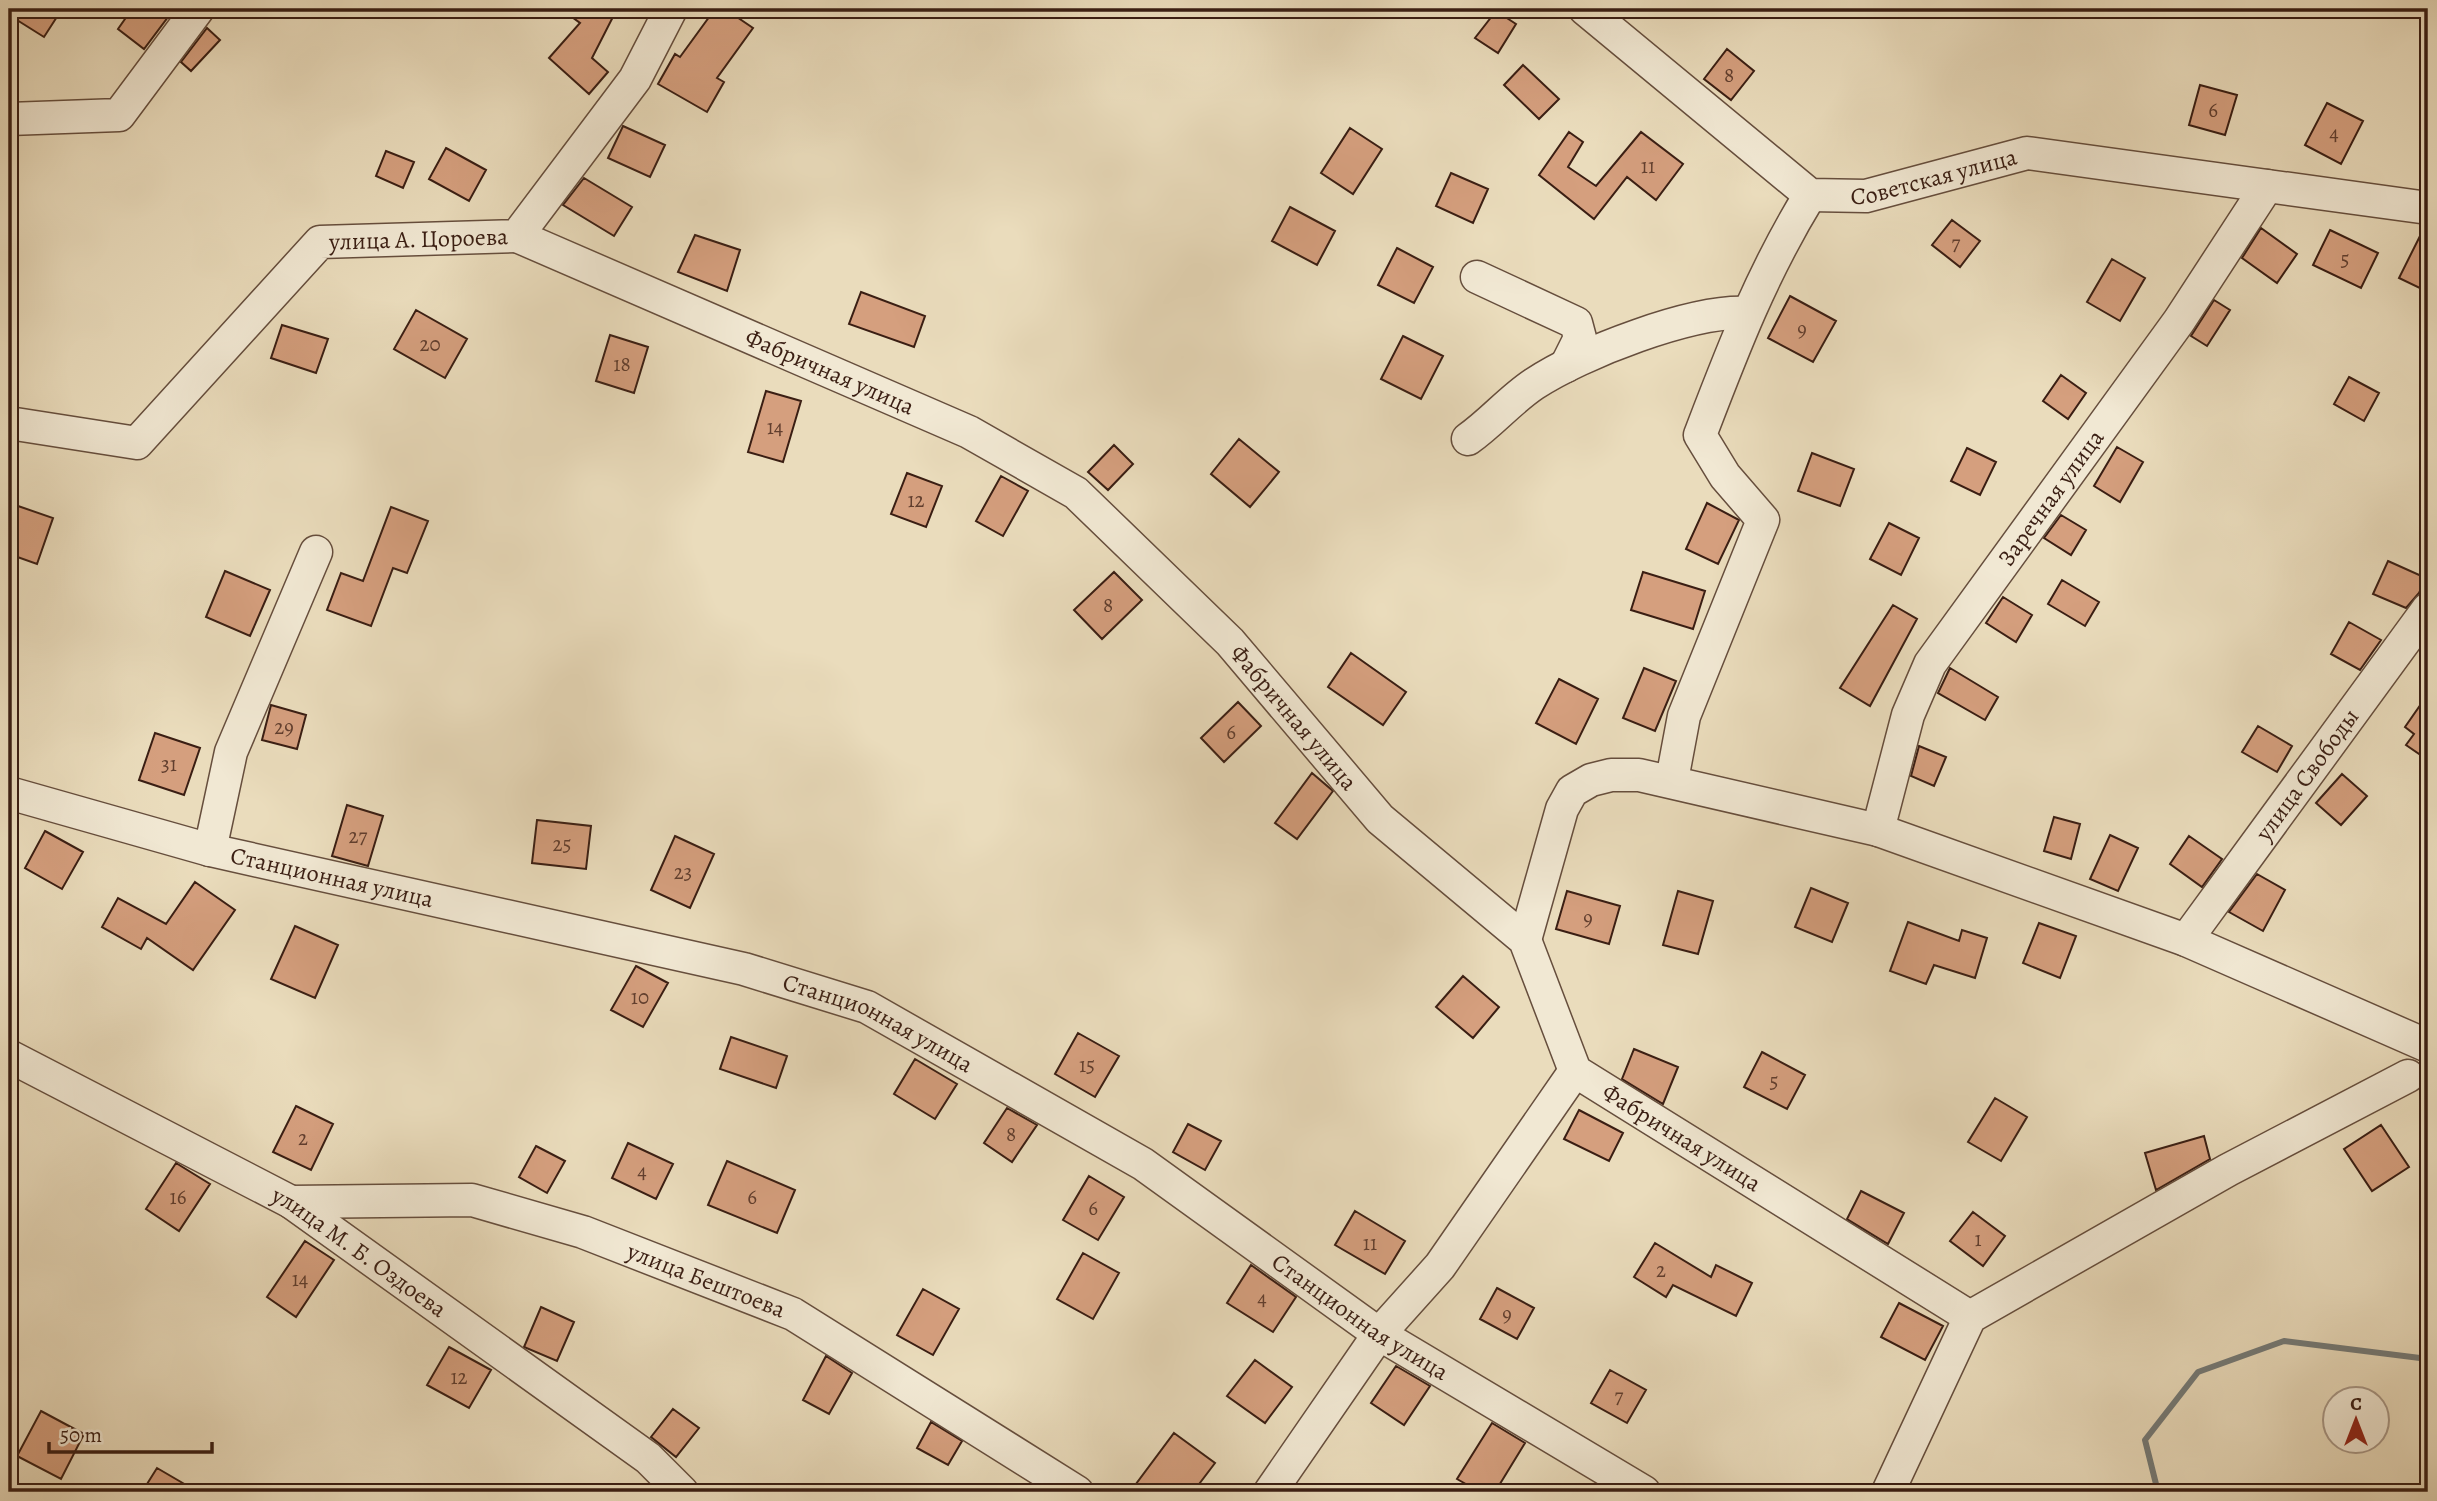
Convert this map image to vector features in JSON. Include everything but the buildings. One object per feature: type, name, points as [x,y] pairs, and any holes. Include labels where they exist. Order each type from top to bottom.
[{"type":"street","points":[[9,120],[119,115],[198,9]]},
{"type":"street","name":"улица А. Цороева","points":[[9,423],[136,443],[320,242],[517,236],[635,79],[671,9]]},
{"type":"street","points":[[1585,9],[1811,195],[1776,251],[1747,313],[1700,435],[1725,476],[1763,520],[1681,724],[1672,780]]},
{"type":"street","name":"Советская улица","points":[[1811,195],[1866,196],[2027,153],[2428,208]]},
{"type":"street","name":"Заречная улица","points":[[1878,830],[1908,715],[1930,664],[2179,321],[2267,186]]},
{"type":"street","name":"Фабричная улица","points":[[517,236],[969,432],[1076,493],[1230,642],[1380,819],[1525,940],[1574,1071],[1970,1317]]},
{"type":"street","points":[[1477,277],[1576,323],[1580,338],[1566,366]]},
{"type":"street","points":[[1468,439],[1488,425],[1521,393],[1566,366],[1695,317],[1747,313]]},
{"type":"street","points":[[210,850],[231,752],[316,552]]},
{"type":"street","name":"улица Свободы","points":[[2186,940],[2428,609]]},
{"type":"street","points":[[1525,940],[1562,809],[1572,791],[1591,780],[1611,775],[1672,780],[1878,830],[2186,940],[2428,1046]]},
{"type":"street","name":"Станционная улица","points":[[9,793],[210,850],[744,969],[867,1007],[1143,1164],[1378,1334],[1644,1492]]},
{"type":"street","name":"улица М. Б. Оздоева","points":[[9,1056],[290,1202],[648,1458],[682,1492]]},
{"type":"street","points":[[1270,1492],[1378,1334],[1440,1266],[1574,1071]]},
{"type":"street","points":[[1888,1492],[1970,1317],[2216,1176],[2407,1076]]},
{"type":"street","name":"улица Бештоева","points":[[290,1202],[472,1200],[583,1232],[793,1314],[1077,1492]]},
{"type":"waterway","points":[[2388,9],[2428,15]]},
{"type":"waterway","points":[[2158,1492],[2145,1440],[2198,1372],[2284,1341],[2428,1359]]}]
